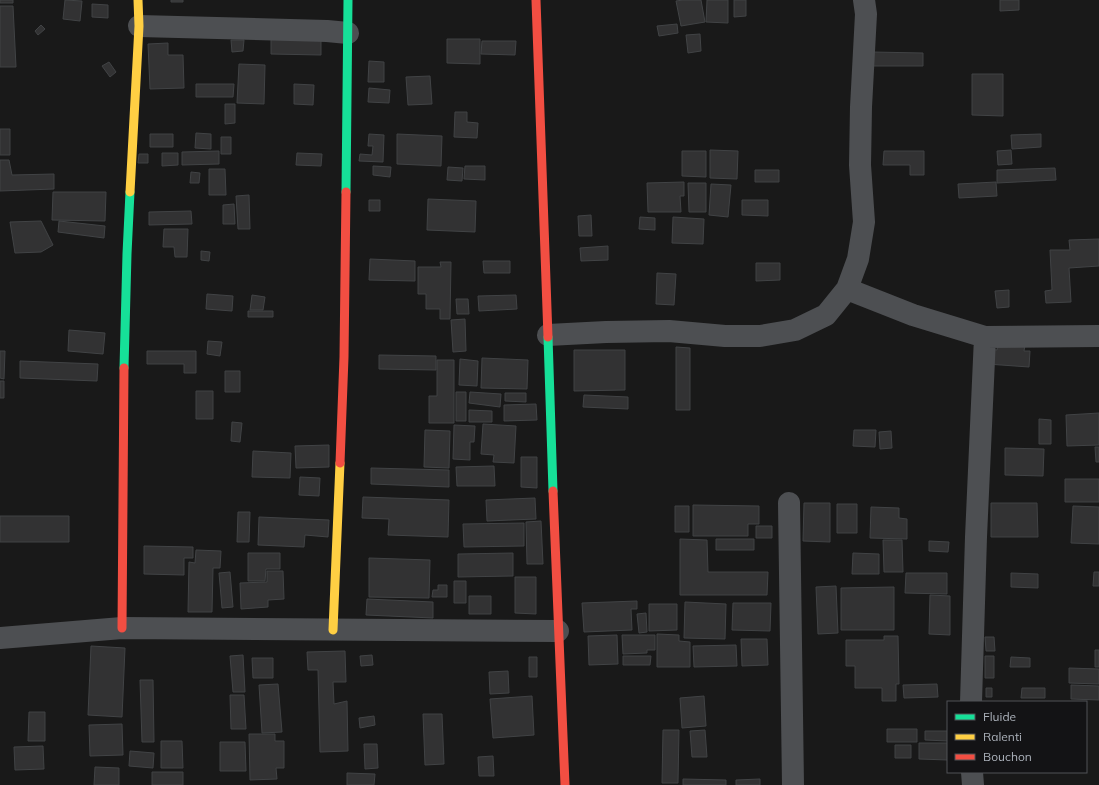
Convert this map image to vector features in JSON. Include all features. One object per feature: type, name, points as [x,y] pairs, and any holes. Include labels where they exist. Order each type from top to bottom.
[{"type":"street","points":[[122,628],[124,359],[138,0]]},
{"type":"street","points":[[334,630],[344,357],[348,0]]},
{"type":"street","points":[[536,0],[558,632],[565,785]]},
{"type":"street","points":[[548,335],[669,330],[724,336],[760,336],[795,330],[826,315],[847,289],[858,258],[864,222],[860,165],[861,107],[866,14],[864,0]]},
{"type":"street","points":[[138,26],[327,31],[348,33]]},
{"type":"street","points":[[847,289],[913,315],[985,337],[1099,336]]},
{"type":"street","points":[[971,701],[975,544],[985,337]]},
{"type":"street","points":[[790,503],[793,785]]},
{"type":"street","points":[[0,638],[122,628],[558,632]]},
{"type":"street","points":[[972,773],[973,785]]},
{"type":"building","points":[[0,0],[13,0],[13,3],[0,3]]},
{"type":"building","points":[[65,0],[82,1],[80,21],[63,19]]},
{"type":"building","points":[[171,0],[183,0],[183,2],[171,2]]},
{"type":"building","points":[[701,0],[705,22],[681,26],[676,1]]},
{"type":"building","points":[[707,0],[728,0],[728,23],[706,22]]},
{"type":"building","points":[[734,0],[746,0],[746,16],[734,17]]},
{"type":"building","points":[[1000,0],[1019,0],[1019,10],[1000,11]]},
{"type":"building","points":[[92,4],[108,5],[108,18],[92,17]]},
{"type":"building","points":[[0,6],[13,6],[16,67],[0,67]]},
{"type":"building","points":[[677,24],[678,33],[659,36],[657,26]]},
{"type":"building","points":[[41,25],[45,29],[38,35],[35,31]]},
{"type":"building","points":[[700,34],[701,51],[688,53],[686,35]]},
{"type":"building","points":[[271,38],[321,39],[321,55],[271,54]]},
{"type":"building","points":[[447,39],[480,39],[480,64],[447,63]]},
{"type":"building","points":[[231,40],[244,40],[243,51],[232,52]]},
{"type":"building","points":[[482,41],[516,41],[515,55],[481,54]]},
{"type":"building","points":[[168,43],[168,55],[183,55],[184,88],[150,89],[148,44]]},
{"type":"building","points":[[872,52],[923,53],[923,66],[872,66]]},
{"type":"building","points":[[369,61],[384,62],[384,82],[368,82]]},
{"type":"building","points":[[109,62],[116,72],[110,77],[102,66]]},
{"type":"building","points":[[239,64],[265,65],[264,104],[237,103]]},
{"type":"building","points":[[972,74],[1003,74],[1003,116],[972,115]]},
{"type":"building","points":[[430,76],[432,104],[408,105],[406,77]]},
{"type":"building","points":[[196,84],[234,84],[233,97],[196,97]]},
{"type":"building","points":[[294,84],[314,85],[313,105],[294,104]]},
{"type":"building","points":[[369,88],[390,90],[389,103],[368,102]]},
{"type":"building","points":[[225,104],[235,104],[235,123],[225,124]]},
{"type":"building","points":[[455,112],[467,112],[467,122],[478,123],[477,138],[454,137]]},
{"type":"building","points":[[0,129],[10,129],[10,155],[0,155]]},
{"type":"building","points":[[196,133],[211,134],[211,149],[195,148]]},
{"type":"building","points":[[150,134],[173,134],[173,147],[150,147]]},
{"type":"building","points":[[369,134],[384,135],[383,162],[359,161],[360,154],[372,155],[373,146],[368,146]]},
{"type":"building","points":[[397,134],[442,136],[441,166],[397,164]]},
{"type":"building","points":[[1041,134],[1041,147],[1012,149],[1011,135]]},
{"type":"building","points":[[221,137],[231,137],[231,154],[221,154]]},
{"type":"building","points":[[710,150],[738,151],[737,179],[710,178]]},
{"type":"building","points":[[1011,150],[1012,164],[998,165],[997,151]]},
{"type":"building","points":[[219,151],[219,164],[182,165],[182,152]]},
{"type":"building","points":[[682,151],[706,151],[706,177],[682,176]]},
{"type":"building","points":[[884,151],[924,151],[924,175],[910,175],[910,165],[883,165]]},
{"type":"building","points":[[162,153],[178,153],[178,165],[162,166]]},
{"type":"building","points":[[297,153],[322,154],[321,166],[296,165]]},
{"type":"building","points":[[139,154],[148,154],[148,163],[138,163]]},
{"type":"building","points":[[0,160],[9,160],[12,175],[54,174],[54,189],[0,191]]},
{"type":"building","points":[[373,166],[391,167],[390,177],[373,175]]},
{"type":"building","points":[[465,166],[485,166],[485,180],[464,179]]},
{"type":"building","points":[[448,167],[463,168],[462,181],[447,180]]},
{"type":"building","points":[[1055,168],[1056,180],[997,183],[997,170]]},
{"type":"building","points":[[209,169],[225,169],[226,195],[209,195]]},
{"type":"building","points":[[755,170],[779,170],[779,182],[755,182]]},
{"type":"building","points":[[191,172],[200,173],[199,183],[190,183]]},
{"type":"building","points":[[684,182],[684,196],[680,196],[681,212],[648,212],[647,183]]},
{"type":"building","points":[[996,182],[997,196],[959,198],[958,184]]},
{"type":"building","points":[[688,183],[706,183],[706,212],[689,212]]},
{"type":"building","points":[[711,184],[731,185],[728,217],[709,215]]},
{"type":"building","points":[[53,192],[106,192],[105,221],[52,220]]},
{"type":"building","points":[[249,195],[250,229],[238,229],[236,196]]},
{"type":"building","points":[[428,199],[476,201],[475,232],[427,230]]},
{"type":"building","points":[[369,200],[380,200],[380,211],[369,211]]},
{"type":"building","points":[[742,200],[768,200],[768,216],[742,215]]},
{"type":"building","points":[[234,204],[235,224],[223,224],[223,205]]},
{"type":"building","points":[[191,211],[192,224],[149,225],[149,212]]},
{"type":"building","points":[[591,215],[592,236],[579,236],[578,216]]},
{"type":"building","points":[[640,217],[655,218],[655,230],[639,229]]},
{"type":"building","points":[[673,217],[704,219],[703,244],[672,243]]},
{"type":"building","points":[[41,221],[53,245],[41,252],[15,253],[10,222]]},
{"type":"building","points":[[59,221],[105,226],[104,238],[58,232]]},
{"type":"building","points":[[164,229],[188,229],[187,257],[175,257],[174,247],[163,247]]},
{"type":"building","points":[[1099,239],[1099,266],[1069,268],[1071,302],[1046,303],[1045,291],[1052,290],[1050,250],[1070,250],[1069,240]]},
{"type":"building","points":[[608,246],[608,260],[581,261],[580,248]]},
{"type":"building","points":[[201,251],[210,252],[209,261],[201,260]]},
{"type":"building","points":[[370,259],[415,261],[415,281],[369,280]]},
{"type":"building","points":[[483,261],[510,261],[510,273],[484,273]]},
{"type":"building","points":[[440,262],[451,262],[450,319],[440,319],[440,309],[426,309],[426,294],[418,294],[418,267],[441,267]]},
{"type":"building","points":[[756,263],[780,263],[780,280],[756,281]]},
{"type":"building","points":[[657,273],[676,274],[674,305],[656,304]]},
{"type":"building","points":[[1009,290],[1009,307],[997,308],[995,291]]},
{"type":"building","points":[[207,294],[233,296],[232,311],[206,309]]},
{"type":"building","points":[[252,295],[265,297],[263,310],[250,310]]},
{"type":"building","points":[[516,295],[517,309],[479,311],[478,296]]},
{"type":"building","points":[[456,299],[468,299],[469,314],[457,314]]},
{"type":"building","points":[[248,311],[273,311],[273,317],[248,317]]},
{"type":"building","points":[[465,319],[466,351],[453,352],[451,320]]},
{"type":"building","points":[[69,330],[105,333],[103,354],[68,351]]},
{"type":"building","points":[[208,341],[222,342],[220,356],[207,354]]},
{"type":"building","points":[[998,343],[1025,345],[1024,351],[1030,351],[1029,367],[987,364],[988,349],[997,350]]},
{"type":"building","points":[[676,347],[690,348],[690,410],[676,410]]},
{"type":"building","points":[[574,350],[625,350],[625,390],[574,391]]},
{"type":"building","points":[[0,351],[5,351],[4,379],[0,378]]},
{"type":"building","points":[[147,351],[196,351],[196,373],[184,373],[184,364],[147,364]]},
{"type":"building","points":[[379,355],[436,356],[436,370],[379,369]]},
{"type":"building","points":[[482,358],[528,360],[527,389],[481,388]]},
{"type":"building","points":[[460,359],[478,361],[477,386],[459,385]]},
{"type":"building","points":[[437,360],[454,360],[454,423],[429,423],[429,396],[437,396]]},
{"type":"building","points":[[20,361],[98,364],[97,381],[20,378]]},
{"type":"building","points":[[225,371],[240,371],[240,392],[225,392]]},
{"type":"building","points":[[0,381],[4,381],[4,398],[0,398]]},
{"type":"building","points":[[196,391],[213,391],[213,419],[196,419]]},
{"type":"building","points":[[456,392],[466,392],[466,421],[456,421]]},
{"type":"building","points":[[470,392],[501,394],[500,407],[469,403]]},
{"type":"building","points":[[505,393],[526,393],[526,402],[505,401]]},
{"type":"building","points":[[584,395],[628,397],[628,409],[583,407]]},
{"type":"building","points":[[536,404],[537,420],[504,421],[504,405]]},
{"type":"building","points":[[469,410],[492,411],[492,422],[469,422]]},
{"type":"building","points":[[1099,413],[1099,445],[1067,446],[1066,415]]},
{"type":"building","points":[[1039,419],[1051,420],[1051,444],[1039,444]]},
{"type":"building","points":[[232,422],[242,423],[240,442],[231,441]]},
{"type":"building","points":[[483,424],[516,426],[514,463],[493,462],[494,455],[481,454]]},
{"type":"building","points":[[454,425],[475,426],[474,442],[470,442],[470,460],[453,459]]},
{"type":"building","points":[[425,430],[450,431],[449,468],[424,467]]},
{"type":"building","points":[[854,430],[876,430],[875,447],[853,446]]},
{"type":"building","points":[[891,431],[892,448],[880,449],[879,432]]},
{"type":"building","points":[[329,445],[329,467],[296,468],[295,446]]},
{"type":"building","points":[[1095,447],[1099,447],[1099,462],[1096,462]]},
{"type":"building","points":[[1005,448],[1044,449],[1043,476],[1005,475]]},
{"type":"building","points":[[253,451],[291,453],[290,478],[252,477]]},
{"type":"building","points":[[521,457],[537,457],[537,488],[521,487]]},
{"type":"building","points":[[494,466],[495,486],[457,486],[456,467]]},
{"type":"building","points":[[371,468],[449,470],[449,487],[371,484]]},
{"type":"building","points":[[300,477],[320,478],[319,496],[299,495]]},
{"type":"building","points":[[1065,479],[1099,479],[1099,502],[1065,502]]},
{"type":"building","points":[[363,497],[449,500],[448,537],[388,535],[389,519],[362,518]]},
{"type":"building","points":[[535,498],[536,519],[487,521],[486,500]]},
{"type":"building","points":[[804,503],[830,503],[830,542],[803,541]]},
{"type":"building","points":[[991,503],[1037,503],[1038,537],[991,537]]},
{"type":"building","points":[[837,504],[857,504],[857,533],[837,533]]},
{"type":"building","points":[[693,505],[759,506],[759,524],[748,524],[748,536],[693,536]]},
{"type":"building","points":[[675,506],[689,506],[689,532],[675,532]]},
{"type":"building","points":[[1073,506],[1099,507],[1099,544],[1071,543]]},
{"type":"building","points":[[871,507],[899,508],[899,518],[907,519],[907,539],[870,538]]},
{"type":"building","points":[[238,512],[250,512],[249,542],[237,542]]},
{"type":"building","points":[[0,516],[69,516],[69,542],[0,542]]},
{"type":"building","points":[[259,517],[329,520],[328,537],[305,535],[304,547],[258,545]]},
{"type":"building","points":[[541,521],[543,564],[527,564],[526,522]]},
{"type":"building","points":[[524,523],[524,546],[464,547],[463,524]]},
{"type":"building","points":[[756,526],[772,526],[772,538],[756,538]]},
{"type":"building","points":[[680,539],[707,540],[708,572],[768,572],[767,595],[680,595]]},
{"type":"building","points":[[716,539],[754,539],[754,550],[716,550]]},
{"type":"building","points":[[883,540],[902,540],[903,572],[884,572]]},
{"type":"building","points":[[929,541],[949,542],[948,552],[929,551]]},
{"type":"building","points":[[144,546],[193,547],[193,558],[184,558],[184,575],[144,574]]},
{"type":"building","points":[[196,550],[221,551],[220,568],[213,568],[212,612],[188,612],[189,562],[195,563]]},
{"type":"building","points":[[248,553],[280,553],[280,569],[266,569],[265,581],[248,581]]},
{"type":"building","points":[[513,553],[513,576],[458,577],[458,554]]},
{"type":"building","points":[[853,553],[879,554],[879,574],[852,574]]},
{"type":"building","points":[[369,558],[430,560],[429,598],[369,597]]},
{"type":"building","points":[[267,571],[283,571],[284,599],[268,600],[268,607],[241,609],[240,583],[267,582]]},
{"type":"building","points":[[230,572],[233,607],[222,608],[219,573]]},
{"type":"building","points":[[1094,572],[1099,572],[1099,586],[1093,586]]},
{"type":"building","points":[[906,573],[947,573],[947,594],[905,593]]},
{"type":"building","points":[[1011,573],[1038,574],[1038,588],[1011,587]]},
{"type":"building","points":[[515,577],[536,577],[536,614],[515,613]]},
{"type":"building","points":[[454,581],[466,581],[466,603],[454,603]]},
{"type":"building","points":[[438,585],[447,585],[447,597],[432,597],[433,590],[438,590]]},
{"type":"building","points":[[836,586],[838,633],[818,634],[816,587]]},
{"type":"building","points":[[894,587],[894,630],[841,630],[841,588]]},
{"type":"building","points":[[930,595],[950,596],[950,635],[929,634]]},
{"type":"building","points":[[469,596],[491,596],[491,614],[469,614]]},
{"type":"building","points":[[367,599],[433,602],[433,618],[366,615]]},
{"type":"building","points":[[637,601],[637,609],[631,609],[632,630],[584,632],[582,603]]},
{"type":"building","points":[[685,602],[726,604],[725,639],[684,638]]},
{"type":"building","points":[[733,603],[771,603],[770,631],[732,630]]},
{"type":"building","points":[[649,604],[677,604],[677,630],[649,631]]},
{"type":"building","points":[[646,613],[647,632],[639,633],[637,614]]},
{"type":"building","points":[[657,634],[679,635],[679,641],[690,642],[690,667],[657,667]]},
{"type":"building","points":[[617,635],[618,664],[589,665],[588,636]]},
{"type":"building","points":[[622,635],[655,635],[655,650],[647,650],[647,653],[623,654]]},
{"type":"building","points":[[884,636],[898,636],[899,684],[896,684],[896,701],[882,701],[882,688],[855,688],[855,666],[846,666],[846,640],[884,640]]},
{"type":"building","points":[[985,637],[994,637],[995,651],[986,651]]},
{"type":"building","points":[[741,639],[767,639],[768,665],[742,666]]},
{"type":"building","points":[[736,645],[737,666],[694,667],[693,646]]},
{"type":"building","points":[[91,646],[125,648],[122,717],[88,715]]},
{"type":"building","points":[[1095,650],[1099,650],[1099,667],[1095,667]]},
{"type":"building","points":[[345,651],[346,682],[333,682],[334,704],[347,701],[348,751],[320,752],[318,670],[308,670],[307,652]]},
{"type":"building","points":[[243,655],[245,692],[233,692],[230,656]]},
{"type":"building","points":[[372,655],[373,665],[361,666],[360,656]]},
{"type":"building","points":[[623,656],[651,656],[650,665],[623,665]]},
{"type":"building","points":[[985,656],[994,656],[994,678],[985,678]]},
{"type":"building","points":[[529,657],[537,657],[537,677],[529,677]]},
{"type":"building","points":[[1011,657],[1030,658],[1030,667],[1010,667]]},
{"type":"building","points":[[252,658],[273,658],[273,678],[253,678]]},
{"type":"building","points":[[1069,668],[1099,669],[1099,684],[1069,683]]},
{"type":"building","points":[[508,671],[509,693],[490,694],[489,672]]},
{"type":"building","points":[[140,680],[153,680],[154,742],[142,742]]},
{"type":"building","points":[[278,684],[282,732],[262,733],[259,685]]},
{"type":"building","points":[[937,684],[938,697],[904,698],[903,685]]},
{"type":"building","points":[[1071,685],[1099,686],[1099,700],[1071,699]]},
{"type":"building","points":[[986,688],[992,688],[992,697],[986,697]]},
{"type":"building","points":[[1022,688],[1045,688],[1045,698],[1021,698]]},
{"type":"building","points":[[230,695],[244,695],[246,729],[231,729]]},
{"type":"building","points":[[532,696],[534,735],[493,738],[490,699]]},
{"type":"building","points":[[704,696],[706,726],[682,728],[680,698]]},
{"type":"building","points":[[29,712],[45,712],[45,741],[28,741]]},
{"type":"building","points":[[423,714],[442,714],[444,764],[425,765]]},
{"type":"building","points":[[374,716],[375,725],[360,728],[359,718]]},
{"type":"building","points":[[122,724],[123,755],[90,756],[89,725]]},
{"type":"building","points":[[887,729],[917,729],[917,742],[887,742]]},
{"type":"building","points":[[663,730],[679,730],[678,783],[662,783]]},
{"type":"building","points":[[705,730],[707,757],[692,757],[690,731]]},
{"type":"building","points":[[925,731],[947,731],[947,741],[925,740]]},
{"type":"building","points":[[249,734],[275,734],[275,741],[284,741],[284,768],[276,768],[277,779],[250,780]]},
{"type":"building","points":[[161,741],[182,741],[183,768],[161,768]]},
{"type":"building","points":[[220,742],[245,742],[246,771],[220,771]]},
{"type":"building","points":[[919,743],[947,743],[947,760],[919,759]]},
{"type":"building","points":[[364,744],[377,744],[378,768],[365,769]]},
{"type":"building","points":[[895,745],[911,745],[911,758],[895,758]]},
{"type":"building","points":[[43,746],[44,769],[15,770],[14,747]]},
{"type":"building","points":[[130,751],[154,753],[153,768],[129,766]]},
{"type":"building","points":[[493,756],[494,776],[479,776],[478,757]]},
{"type":"building","points":[[95,767],[119,768],[119,785],[94,785]]},
{"type":"building","points":[[152,772],[183,772],[183,785],[152,785]]},
{"type":"building","points":[[347,773],[375,774],[374,785],[347,785]]},
{"type":"building","points":[[683,779],[726,780],[726,785],[683,785]]},
{"type":"building","points":[[760,779],[760,785],[736,785],[736,780]]},
{"type":"traffic: fast","points":[[346,192],[348,0]]},
{"type":"traffic: fast","points":[[124,368],[130,192]]},
{"type":"traffic: fast","points":[[548,337],[553,491]]},
{"type":"traffic: slow","points":[[130,192],[139,26],[138,0]]},
{"type":"traffic: slow","points":[[333,630],[340,463]]},
{"type":"traffic: jam","points":[[536,0],[548,337]]},
{"type":"traffic: jam","points":[[340,463],[344,357],[346,192]]},
{"type":"traffic: jam","points":[[122,628],[124,368]]},
{"type":"traffic: jam","points":[[553,491],[565,785]]}]
